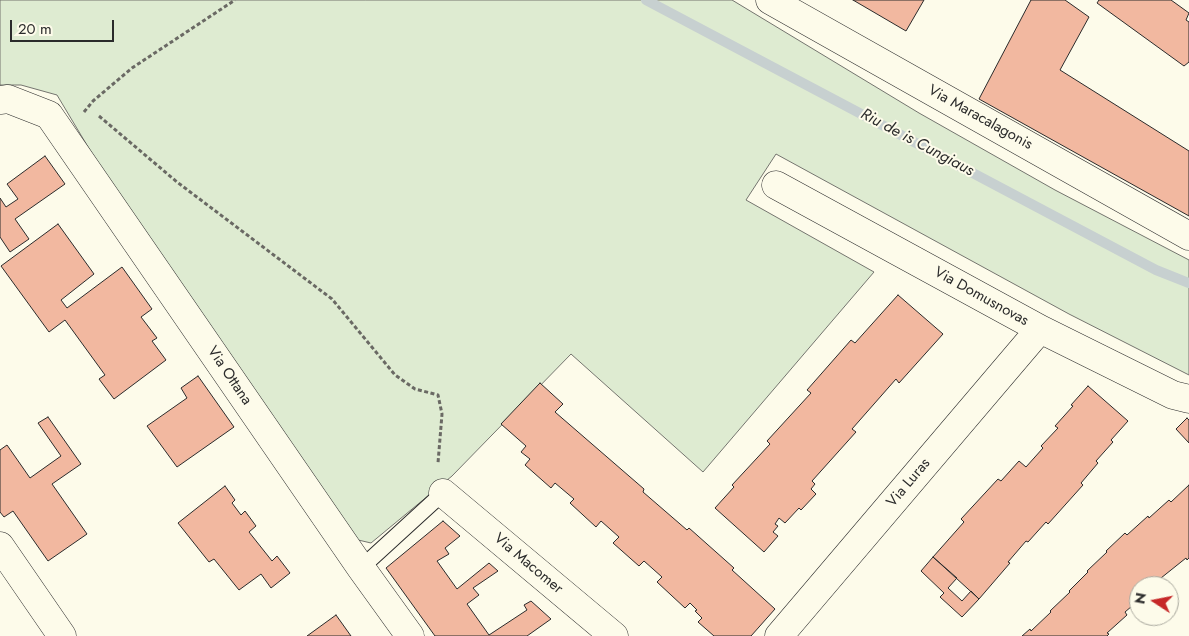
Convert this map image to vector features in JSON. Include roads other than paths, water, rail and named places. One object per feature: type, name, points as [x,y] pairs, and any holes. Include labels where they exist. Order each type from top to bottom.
[{"type":"street","name":"Via Maracalagonis","points":[[770,0],[1189,236]]},
{"type":"street","name":"Via Ottana","points":[[0,100],[8,99],[57,125],[361,568],[410,636]]},
{"type":"street","name":"Via Domusnovas","points":[[776,185],[1040,329],[1172,395],[1189,400]]},
{"type":"street","name":"Via Luras","points":[[779,636],[1040,329]]},
{"type":"street","name":"Via Macomer","points":[[443,493],[614,636]]},
{"type":"street","points":[[0,546],[62,636]]},
{"type":"lane","points":[[361,568],[443,493]]},
{"type":"waterway","name":"Riu de is Cungiaus","points":[[646,0],[1156,270],[1189,283]]}]
